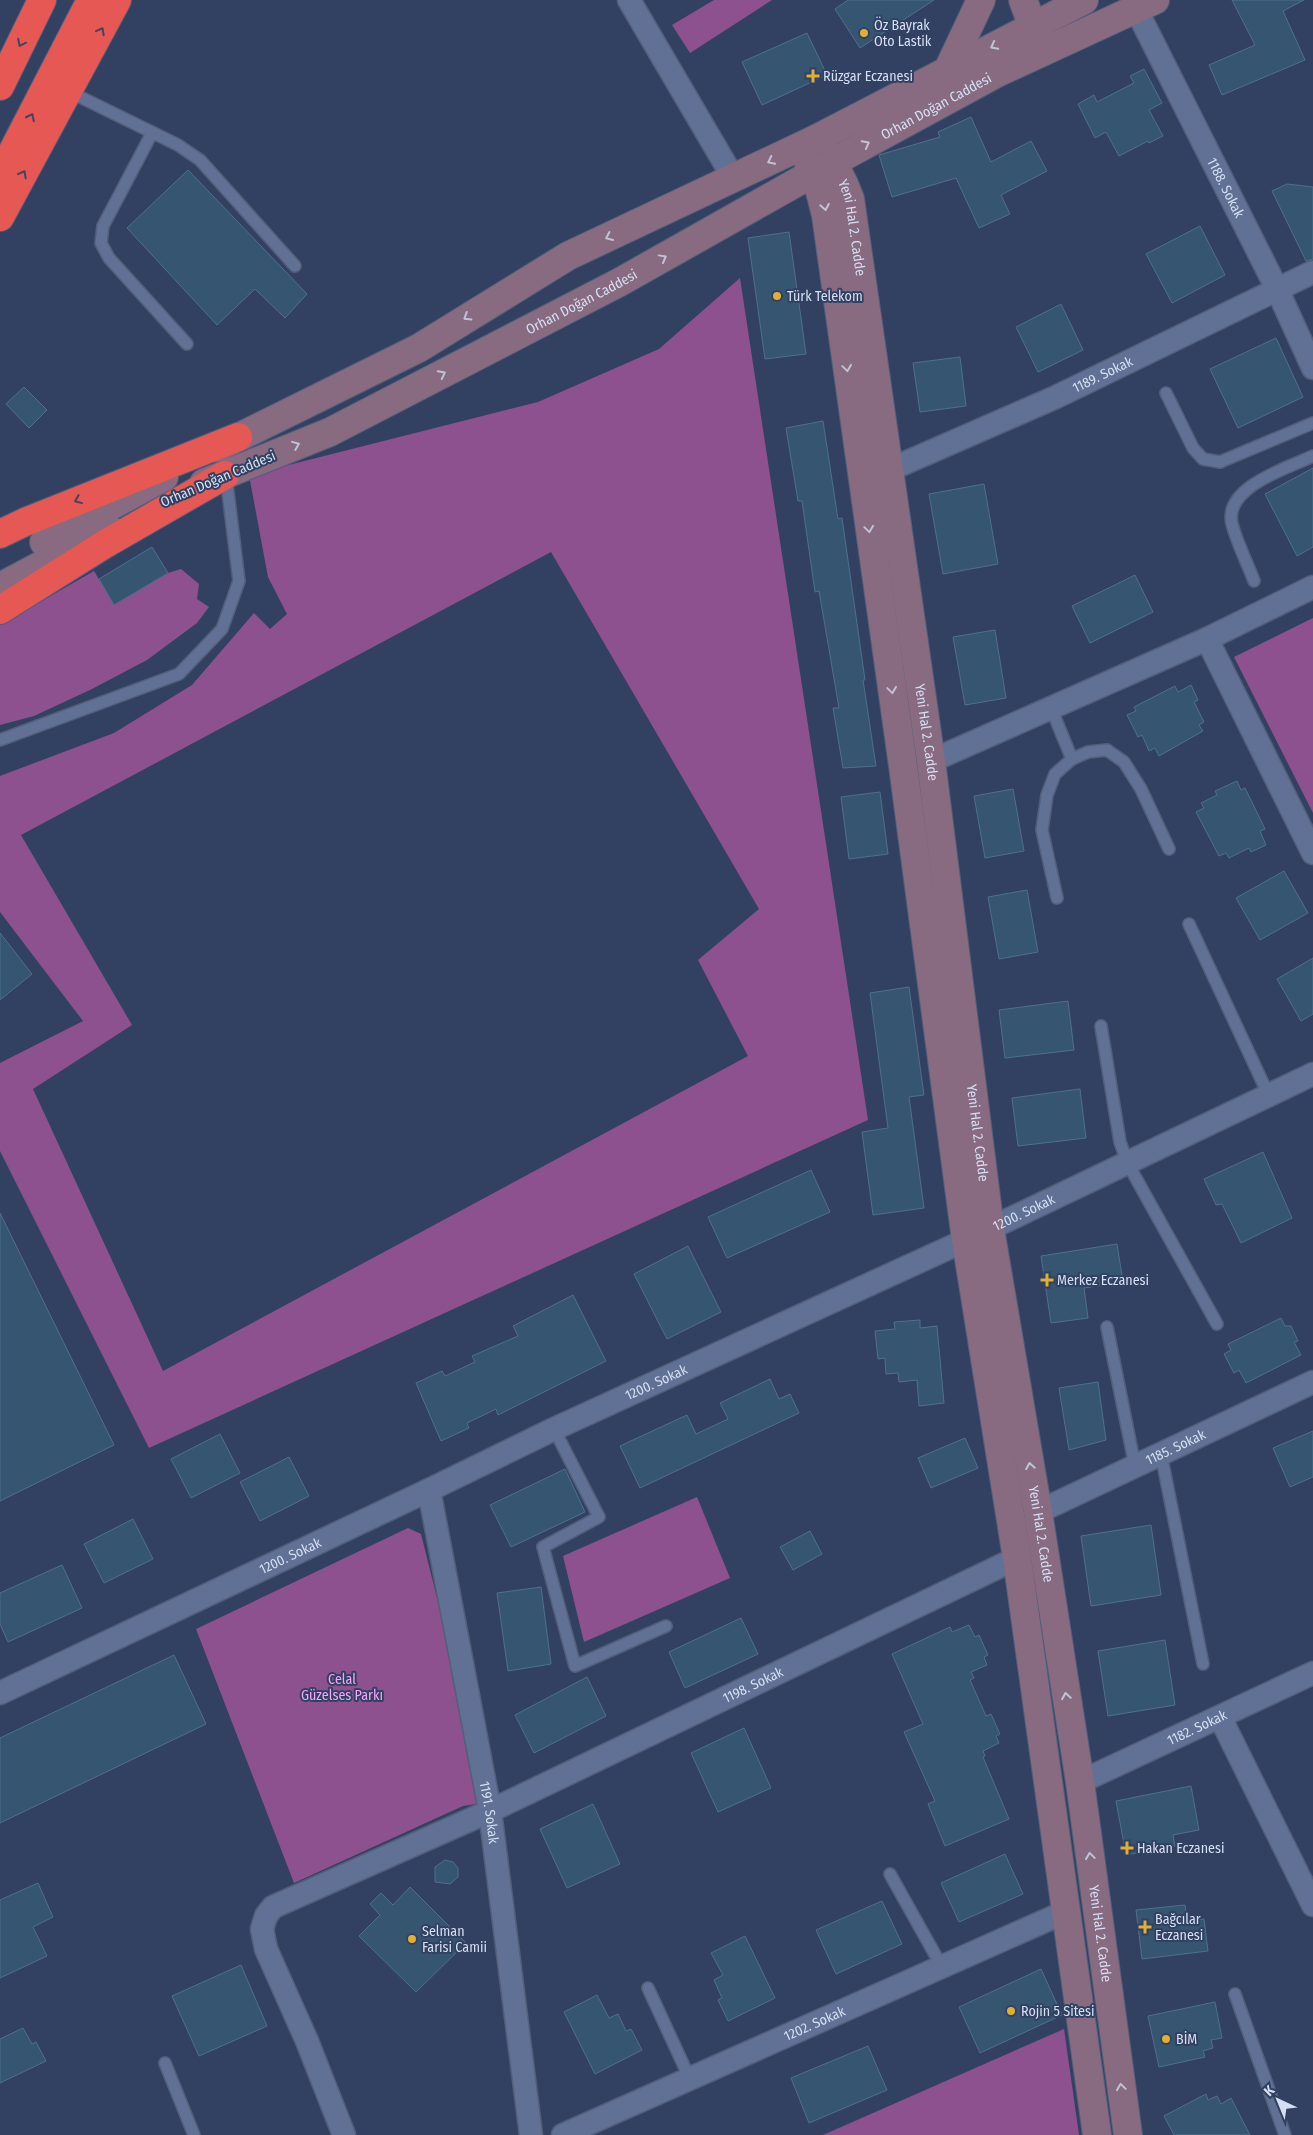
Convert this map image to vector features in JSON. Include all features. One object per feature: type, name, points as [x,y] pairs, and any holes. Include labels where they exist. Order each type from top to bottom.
[{"type":"highway","points":[[0,86],[42,0]]},
{"type":"highway","points":[[0,176],[91,0]]},
{"type":"highway","points":[[0,216],[117,0]]},
{"type":"highway","points":[[0,534],[25,522],[238,437]]},
{"type":"highway","points":[[0,610],[105,544],[225,475]]},
{"type":"street","points":[[629,0],[734,179]]},
{"type":"street","points":[[948,70],[981,0]]},
{"type":"street","points":[[1023,0],[1043,52]]},
{"type":"street","name":"Orhan Doğan Caddesi","points":[[0,568],[42,543],[238,437],[419,348],[568,256],[808,143],[1032,26],[1055,6],[1084,0]]},
{"type":"street","name":"Orhan Doğan Caddesi","points":[[0,587],[186,491],[330,432],[620,282],[997,73],[1145,5]]},
{"type":"street","name":"1188. Sokak","points":[[1145,5],[1313,368]]},
{"type":"street","points":[[1055,6],[1068,40]]},
{"type":"street","name":"Yeni Hal 2. Cadde","points":[[808,143],[825,167],[844,181],[850,200],[931,761],[990,1228],[1038,1512],[1080,1782],[1128,2135]]},
{"type":"street","points":[[825,167],[826,215],[903,766],[966,1240],[1017,1558],[1097,2135]]},
{"type":"street","name":"1189. Sokak","points":[[889,470],[1056,397],[1313,272]]},
{"type":"street","points":[[931,761],[1207,638],[1313,588]]},
{"type":"street","points":[[1207,638],[1313,853]]},
{"type":"street","name":"1200. Sokak","points":[[0,1693],[554,1429],[966,1240],[1313,1074]]},
{"type":"street","name":"1185. Sokak","points":[[1038,1512],[1313,1382]]},
{"type":"street","name":"1191. Sokak","points":[[429,1490],[490,1812],[531,2135]]},
{"type":"street","name":"1198. Sokak","points":[[344,2135],[307,2041],[266,1949],[262,1930],[266,1916],[273,1907],[490,1812],[1017,1558]]},
{"type":"street","name":"1182. Sokak","points":[[1080,1782],[1313,1673]]},
{"type":"street","points":[[1220,1717],[1313,1905]]},
{"type":"street","name":"1202. Sokak","points":[[563,2135],[1065,1912]]},
{"type":"lane","points":[[68,91],[178,145],[200,160],[296,266]]},
{"type":"lane","points":[[152,133],[103,226],[101,243],[109,258],[187,344]]},
{"type":"lane","points":[[1166,393],[1193,448],[1203,459],[1220,462],[1313,422]]},
{"type":"lane","points":[[1254,581],[1232,522],[1233,504],[1251,484],[1313,456]]},
{"type":"lane","points":[[0,740],[179,674],[222,629],[240,581],[225,475]]},
{"type":"lane","points":[[1051,708],[1072,759]]},
{"type":"lane","points":[[1057,898],[1042,830],[1047,795],[1054,774],[1072,759],[1088,752],[1107,750],[1124,762],[1141,789],[1169,849]]},
{"type":"lane","points":[[1189,924],[1269,1096]]},
{"type":"lane","points":[[1101,1026],[1120,1142],[1128,1164],[1217,1324]]},
{"type":"lane","points":[[1107,1327],[1135,1466]]},
{"type":"lane","points":[[554,1429],[599,1517],[543,1547],[575,1666],[666,1626]]},
{"type":"lane","points":[[1162,1454],[1203,1664]]},
{"type":"lane","points":[[890,1874],[942,1967]]},
{"type":"lane","points":[[648,1988],[690,2079]]},
{"type":"lane","points":[[1235,1994],[1284,2135]]},
{"type":"lane","points":[[165,2063],[194,2135]]},
{"type":"green space","points":[[714,0],[772,0],[690,53],[672,25]]},
{"type":"green space","points":[[740,278],[868,1120],[149,1448],[0,1151],[0,1063],[83,1021],[0,912],[0,776],[114,733],[192,685],[254,613],[270,629],[287,614],[268,577],[249,475],[538,402],[659,349]],"holes":[[[551,552],[759,909],[698,960],[748,1056],[163,1371],[33,1089],[132,1025],[21,835]]]},
{"type":"green space","points":[[181,569],[199,584],[197,599],[209,607],[197,623],[147,660],[92,689],[34,716],[0,725],[0,625],[94,571],[114,605],[168,573]]},
{"type":"green space","points":[[1313,618],[1313,813],[1234,657]]},
{"type":"green space","points":[[697,1497],[730,1578],[584,1642],[563,1556]]},
{"type":"green space","name":"Celal Güzelses Parkı","points":[[408,1528],[421,1534],[488,1802],[463,1806],[294,1883],[196,1629]]},
{"type":"green space","points":[[1064,2029],[1079,2135],[823,2135]]},
{"type":"building","points":[[848,0],[934,0],[860,48],[835,9]]},
{"type":"building","points":[[1232,0],[1304,0],[1283,11],[1305,60],[1222,95],[1209,65],[1255,45]]},
{"type":"building","points":[[807,33],[827,75],[762,105],[742,62]]},
{"type":"building","points":[[1144,69],[1162,103],[1149,110],[1163,136],[1149,143],[1148,141],[1119,156],[1106,132],[1095,138],[1078,104],[1094,95],[1097,102],[1134,83],[1130,76]]},
{"type":"building","points":[[971,117],[991,162],[1031,141],[1047,171],[1001,195],[1010,214],[979,228],[956,178],[892,197],[879,155],[940,137],[938,132]]},
{"type":"building","points":[[188,170],[307,294],[285,318],[255,289],[217,325],[127,228]]},
{"type":"building","points":[[1287,184],[1313,187],[1313,259],[1306,261],[1272,191]]},
{"type":"building","points":[[1200,226],[1225,275],[1172,303],[1146,254]]},
{"type":"building","name":"Türk Telekom","points":[[789,232],[806,354],[765,359],[748,238]]},
{"type":"building","points":[[1061,304],[1083,350],[1038,372],[1016,327]]},
{"type":"building","points":[[1276,338],[1303,397],[1238,428],[1210,369]]},
{"type":"building","points":[[960,357],[966,406],[920,412],[913,363]]},
{"type":"building","points":[[24,387],[47,410],[29,428],[6,404]]},
{"type":"building","points":[[823,421],[838,519],[842,518],[876,766],[843,768],[833,708],[839,708],[819,591],[815,592],[802,501],[798,501],[786,428]]},
{"type":"building","points":[[1313,468],[1313,547],[1297,556],[1265,494]]},
{"type":"building","points":[[984,484],[998,564],[943,574],[929,494]]},
{"type":"building","points":[[152,547],[168,573],[114,605],[99,579]]},
{"type":"building","points":[[1135,575],[1153,612],[1090,643],[1072,606]]},
{"type":"building","points":[[995,630],[1006,698],[965,705],[953,637]]},
{"type":"building","points":[[1191,685],[1198,700],[1194,702],[1204,722],[1199,725],[1203,731],[1159,756],[1155,748],[1149,751],[1142,735],[1138,737],[1127,715],[1136,711],[1134,707],[1175,686],[1178,692]]},
{"type":"building","points":[[1237,781],[1241,790],[1245,788],[1265,829],[1260,831],[1266,845],[1251,852],[1249,848],[1229,858],[1226,853],[1219,856],[1196,812],[1204,808],[1201,803],[1217,795],[1215,791]]},
{"type":"building","points":[[1013,789],[1024,851],[985,858],[974,796]]},
{"type":"building","points":[[880,792],[888,854],[849,859],[841,797]]},
{"type":"building","points":[[1284,871],[1308,913],[1260,940],[1236,898]]},
{"type":"building","points":[[1027,890],[1038,952],[999,959],[988,897]]},
{"type":"building","points":[[0,933],[32,974],[0,1000]]},
{"type":"building","points":[[1313,958],[1313,1014],[1301,1021],[1277,979]]},
{"type":"building","points":[[909,987],[924,1095],[909,1097],[924,1208],[873,1215],[862,1132],[888,1128],[870,993]]},
{"type":"building","points":[[1068,1001],[1074,1050],[1005,1058],[999,1010]]},
{"type":"building","points":[[1080,1089],[1086,1138],[1018,1146],[1012,1098]]},
{"type":"building","points":[[1263,1152],[1292,1218],[1241,1243],[1222,1204],[1216,1205],[1204,1179]]},
{"type":"building","points":[[811,1170],[830,1212],[727,1258],[708,1217]]},
{"type":"building","points":[[0,1213],[114,1445],[0,1501]]},
{"type":"building","points":[[1117,1244],[1123,1282],[1084,1288],[1088,1318],[1051,1323],[1041,1256]]},
{"type":"building","points":[[688,1246],[721,1312],[667,1339],[634,1274]]},
{"type":"building","points":[[573,1295],[606,1361],[498,1415],[496,1409],[467,1423],[469,1428],[441,1441],[416,1383],[442,1371],[445,1376],[475,1362],[472,1356],[518,1336],[513,1326]]},
{"type":"building","points":[[1281,1318],[1285,1326],[1291,1326],[1298,1341],[1294,1342],[1301,1355],[1246,1383],[1239,1370],[1234,1373],[1224,1354],[1231,1350],[1228,1344]]},
{"type":"building","points":[[920,1320],[920,1328],[937,1326],[944,1403],[919,1406],[917,1380],[899,1382],[898,1373],[886,1374],[885,1358],[878,1359],[875,1331],[895,1329],[894,1322]]},
{"type":"building","points":[[770,1379],[779,1399],[790,1394],[799,1413],[640,1488],[620,1446],[687,1415],[696,1434],[728,1419],[720,1403]]},
{"type":"building","points":[[1098,1382],[1106,1440],[1069,1450],[1059,1388]]},
{"type":"building","points":[[1313,1431],[1313,1477],[1290,1487],[1273,1448]]},
{"type":"building","points":[[220,1434],[240,1473],[191,1498],[171,1459]]},
{"type":"building","points":[[965,1438],[978,1468],[931,1488],[918,1458]]},
{"type":"building","points":[[289,1457],[309,1496],[260,1521],[240,1482]]},
{"type":"building","points":[[565,1469],[585,1512],[511,1547],[490,1505]]},
{"type":"building","points":[[133,1519],[153,1559],[104,1583],[84,1544]]},
{"type":"building","points":[[1151,1525],[1161,1595],[1091,1606],[1081,1536]]},
{"type":"building","points":[[810,1531],[822,1554],[793,1570],[780,1547]]},
{"type":"building","points":[[62,1565],[82,1608],[8,1642],[0,1624],[0,1593]]},
{"type":"building","points":[[541,1587],[551,1664],[508,1671],[497,1593]]},
{"type":"building","points":[[741,1618],[758,1654],[685,1688],[669,1652]]},
{"type":"building","points":[[969,1625],[975,1637],[979,1635],[988,1655],[984,1657],[987,1665],[971,1672],[974,1678],[970,1680],[986,1716],[991,1714],[1000,1734],[996,1736],[999,1743],[983,1751],[985,1756],[983,1757],[1009,1819],[945,1846],[928,1804],[935,1801],[904,1732],[923,1724],[892,1654],[950,1627],[952,1632]]},
{"type":"building","points":[[1165,1640],[1175,1705],[1108,1716],[1098,1651]]},
{"type":"building","points":[[174,1655],[206,1724],[0,1823],[0,1738]]},
{"type":"building","points":[[587,1677],[606,1716],[534,1753],[515,1715]]},
{"type":"building","points":[[744,1728],[771,1788],[718,1812],[691,1753]]},
{"type":"building","points":[[1191,1786],[1199,1830],[1173,1835],[1175,1846],[1126,1855],[1116,1801]]},
{"type":"building","points":[[593,1804],[620,1864],[567,1888],[540,1829]]},
{"type":"building","points":[[1005,1854],[1023,1894],[959,1922],[941,1883]]},
{"type":"building","points":[[445,1860],[453,1862],[458,1868],[458,1877],[450,1884],[435,1882],[435,1867]]},
{"type":"building","points":[[38,1883],[53,1917],[33,1927],[47,1956],[0,1978],[0,1900]]},
{"type":"building","name":"Selman Farisi Camii","points":[[410,1887],[466,1943],[416,1992],[359,1936],[380,1915],[370,1904],[381,1893],[393,1905]]},
{"type":"building","points":[[882,1901],[902,1944],[836,1974],[816,1930]]},
{"type":"building","points":[[1185,1905],[1187,1921],[1204,1919],[1208,1951],[1142,1959],[1136,1910]]},
{"type":"building","points":[[745,1936],[775,1998],[728,2021],[718,2000],[722,1998],[714,1980],[723,1975],[711,1953]]},
{"type":"building","points":[[241,1965],[267,2026],[199,2056],[172,1996]]},
{"type":"building","name":"Rojin 5 Sitesi","points":[[1041,1969],[1062,2015],[980,2053],[959,2007]]},
{"type":"building","points":[[597,1995],[609,2018],[618,2014],[626,2031],[631,2029],[642,2050],[595,2074],[564,2012]]},
{"type":"building","points":[[1215,2002],[1222,2038],[1211,2040],[1213,2048],[1203,2051],[1205,2057],[1159,2067],[1148,2016]]},
{"type":"building","points":[[23,2028],[32,2044],[36,2042],[46,2061],[0,2083],[0,2039]]},
{"type":"building","points":[[868,2046],[887,2090],[809,2123],[791,2078]]},
{"type":"building","points":[[1206,2094],[1208,2100],[1217,2096],[1221,2104],[1231,2098],[1250,2135],[1174,2135],[1164,2116]]},
{"type":"place","name":"Öz Bayrak Oto Lastik","points":[[864,33]]},
{"type":"place","name":"Rüzgar Eczanesi","points":[[813,76]]},
{"type":"place","name":"Türk Telekom","points":[[777,296]]},
{"type":"place","name":"Merkez Eczanesi","points":[[1047,1280]]},
{"type":"place","name":"Hakan Eczanesi","points":[[1127,1848]]},
{"type":"place","name":"Bağcılar Eczanesi","points":[[1145,1927]]},
{"type":"place","name":"Selman Farisi Camii","points":[[412,1939]]},
{"type":"place","name":"Rojin 5 Sitesi","points":[[1011,2011]]},
{"type":"place","name":"BİM","points":[[1166,2039]]}]
